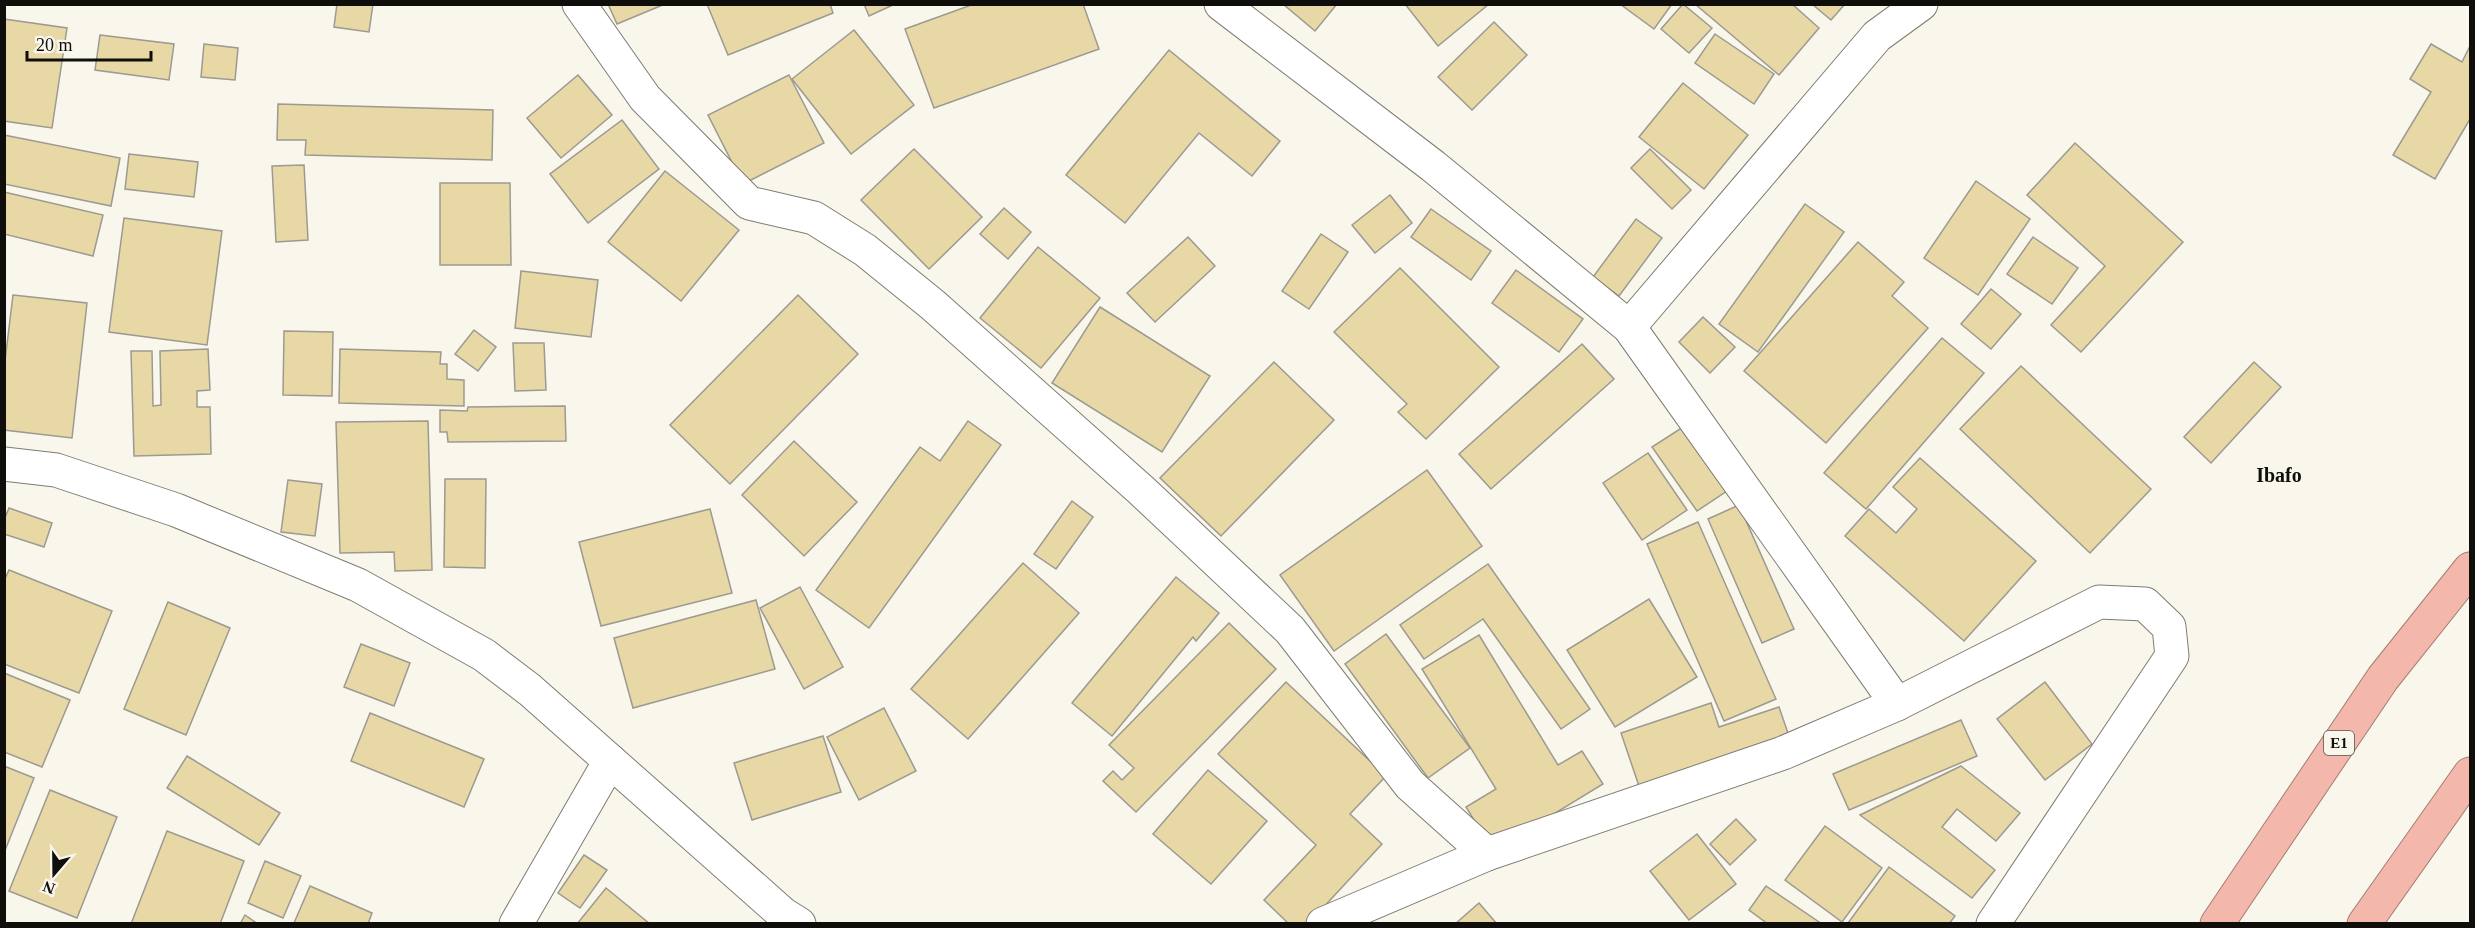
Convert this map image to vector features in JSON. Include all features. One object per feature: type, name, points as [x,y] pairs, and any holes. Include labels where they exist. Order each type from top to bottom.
[{"type":"highway","name":"E1","points":[[2217,924],[2383,678],[2470,569]]},
{"type":"highway","points":[[2364,924],[2470,774]]},
{"type":"street","points":[[579,4],[645,98],[748,203],[814,218],[864,250],[933,305],[1141,490],[1290,630],[1410,785],[1487,854]]},
{"type":"street","points":[[1221,4],[1433,166],[1629,327],[1898,704]]},
{"type":"street","points":[[1629,327],[1877,36],[1921,4]]},
{"type":"street","points":[[4,464],[56,470],[176,510],[358,585],[484,655],[530,690],[783,914],[799,924]]},
{"type":"street","points":[[1323,924],[1487,854],[1783,753],[1898,704],[2099,602],[2145,604],[2169,627],[2172,656],[1993,924]]},
{"type":"street","points":[[516,924],[610,761]]},
{"type":"building","points":[[337,4],[373,4],[369,32],[334,27]]},
{"type":"building","points":[[608,4],[665,4],[617,24]]},
{"type":"building","points":[[707,4],[830,4],[833,13],[728,55]]},
{"type":"building","points":[[864,4],[895,4],[869,16]]},
{"type":"building","points":[[974,4],[1083,4],[1099,49],[934,108],[905,29]]},
{"type":"building","points":[[1283,4],[1337,4],[1315,31]]},
{"type":"building","points":[[1405,4],[1489,4],[1438,46]]},
{"type":"building","points":[[1620,4],[1672,4],[1654,29]]},
{"type":"building","points":[[1683,4],[1712,28],[1689,53],[1661,29]]},
{"type":"building","points":[[1695,4],[1792,4],[1819,28],[1779,75]]},
{"type":"building","points":[[1812,4],[1845,4],[1831,20]]},
{"type":"building","points":[[4,19],[67,28],[52,128],[4,121]]},
{"type":"building","points":[[1494,22],[1527,55],[1472,110],[1438,77]]},
{"type":"building","points":[[854,30],[914,105],[851,154],[792,79]]},
{"type":"building","points":[[1715,34],[1774,74],[1754,104],[1695,63]]},
{"type":"building","points":[[100,35],[174,44],[169,80],[95,70]]},
{"type":"building","points":[[204,44],[238,48],[235,80],[201,77]]},
{"type":"building","points":[[2431,44],[2462,62],[2470,46],[2470,119],[2435,179],[2393,155],[2431,92],[2410,79]]},
{"type":"building","points":[[1169,50],[1280,141],[1252,176],[1199,133],[1125,223],[1066,175]]},
{"type":"building","points":[[578,75],[612,115],[561,158],[527,118]]},
{"type":"building","points":[[789,75],[824,143],[743,184],[708,115]]},
{"type":"building","points":[[1683,83],[1748,135],[1704,189],[1639,137]]},
{"type":"building","points":[[278,104],[493,110],[492,160],[305,155],[306,140],[277,140]]},
{"type":"building","points":[[622,120],[659,169],[588,223],[550,174]]},
{"type":"building","points":[[4,135],[120,158],[111,206],[4,184]]},
{"type":"building","points":[[2075,143],[2183,242],[2081,352],[2051,325],[2105,266],[2027,195]]},
{"type":"building","points":[[914,149],[982,217],[929,269],[861,200]]},
{"type":"building","points":[[1650,149],[1691,190],[1672,209],[1631,168]]},
{"type":"building","points":[[129,154],[198,162],[194,197],[125,189]]},
{"type":"building","points":[[304,165],[308,240],[276,242],[272,166]]},
{"type":"building","points":[[665,171],[739,230],[681,301],[608,242]]},
{"type":"building","points":[[1976,181],[2030,219],[1978,295],[1924,258]]},
{"type":"building","points":[[440,183],[510,183],[511,265],[440,265]]},
{"type":"building","points":[[4,192],[103,215],[93,256],[4,234]]},
{"type":"building","points":[[1390,195],[1412,223],[1375,253],[1352,225]]},
{"type":"building","points":[[1805,204],[1844,232],[1758,352],[1719,324]]},
{"type":"building","points":[[1004,208],[1031,232],[1008,259],[980,234]]},
{"type":"building","points":[[1431,209],[1491,251],[1471,280],[1411,237]]},
{"type":"building","points":[[124,218],[222,231],[207,345],[109,332]]},
{"type":"building","points":[[1636,219],[1662,238],[1619,296],[1593,277]]},
{"type":"building","points":[[1321,234],[1348,252],[1309,309],[1282,291]]},
{"type":"building","points":[[1188,237],[1215,266],[1155,322],[1127,293]]},
{"type":"building","points":[[2033,237],[2078,268],[2052,304],[2007,274]]},
{"type":"building","points":[[1858,242],[1904,282],[1892,296],[1928,328],[1826,443],[1744,371]]},
{"type":"building","points":[[1038,247],[1100,298],[1041,368],[980,318]]},
{"type":"building","points":[[1400,268],[1499,367],[1426,439],[1398,412],[1407,404],[1334,332]]},
{"type":"building","points":[[1516,270],[1583,319],[1559,352],[1492,303]]},
{"type":"building","points":[[521,271],[598,280],[591,337],[515,328]]},
{"type":"building","points":[[1991,289],[2021,314],[1991,349],[1961,324]]},
{"type":"building","points":[[13,295],[87,303],[72,438],[4,430],[4,369]]},
{"type":"building","points":[[798,295],[858,354],[730,484],[670,425]]},
{"type":"building","points":[[1100,307],[1210,376],[1162,452],[1052,383]]},
{"type":"building","points":[[1703,317],[1735,347],[1710,373],[1679,342]]},
{"type":"building","points":[[474,330],[496,347],[478,371],[455,354]]},
{"type":"building","points":[[284,331],[333,332],[332,396],[283,395]]},
{"type":"building","points":[[1942,338],[1984,373],[1866,509],[1824,473]]},
{"type":"building","points":[[513,343],[544,343],[546,390],[515,391]]},
{"type":"building","points":[[1582,344],[1614,379],[1491,489],[1459,454]]},
{"type":"building","points":[[208,349],[210,390],[197,391],[197,407],[210,407],[211,454],[134,456],[131,351],[152,351],[153,406],[161,405],[160,351]]},
{"type":"building","points":[[340,349],[441,352],[440,364],[447,364],[447,379],[464,380],[464,406],[339,403]]},
{"type":"building","points":[[1274,362],[1334,420],[1221,536],[1160,478]]},
{"type":"building","points":[[2254,362],[2281,387],[2211,463],[2184,437]]},
{"type":"building","points":[[2021,366],[2151,489],[2090,553],[1960,429]]},
{"type":"building","points":[[565,406],[566,441],[448,442],[447,432],[440,432],[440,410],[467,411],[468,407]]},
{"type":"building","points":[[428,421],[432,570],[395,571],[394,552],[340,553],[336,422]]},
{"type":"building","points":[[968,421],[1001,445],[869,628],[816,590],[920,447],[940,461]]},
{"type":"building","points":[[1683,427],[1727,491],[1697,511],[1652,447]]},
{"type":"building","points":[[794,441],[857,502],[804,556],[742,495]]},
{"type":"building","points":[[1648,453],[1687,510],[1642,540],[1603,483]]},
{"type":"building","points":[[1920,458],[2036,561],[1964,641],[1845,536],[1869,509],[1896,533],[1917,509],[1893,487]]},
{"type":"building","points":[[1427,470],[1482,546],[1334,651],[1280,575]]},
{"type":"building","points":[[445,479],[486,479],[485,568],[444,567]]},
{"type":"building","points":[[288,480],[322,484],[315,536],[281,532]]},
{"type":"building","points":[[1072,501],[1093,517],[1056,569],[1034,554]]},
{"type":"building","points":[[1739,505],[1794,629],[1762,643],[1708,519]]},
{"type":"building","points":[[9,508],[52,523],[44,547],[4,534],[4,520]]},
{"type":"building","points":[[710,509],[732,593],[601,626],[579,542]]},
{"type":"building","points":[[1698,522],[1776,699],[1724,721],[1647,544]]},
{"type":"building","points":[[1023,563],[1079,613],[968,739],[911,689]]},
{"type":"building","points":[[1488,564],[1590,709],[1561,729],[1483,619],[1424,659],[1400,625]]},
{"type":"building","points":[[9,570],[112,611],[79,693],[4,664],[4,581]]},
{"type":"building","points":[[1176,577],[1219,613],[1196,641],[1193,637],[1112,736],[1072,703]]},
{"type":"building","points":[[800,587],[843,667],[804,689],[760,608]]},
{"type":"building","points":[[1649,599],[1697,677],[1615,727],[1567,650]]},
{"type":"building","points":[[756,600],[775,669],[633,708],[614,638]]},
{"type":"building","points":[[168,602],[230,628],[186,735],[124,709]]},
{"type":"building","points":[[1229,623],[1276,669],[1136,812],[1103,781],[1113,771],[1122,780],[1134,768],[1109,745]]},
{"type":"building","points":[[1386,634],[1470,748],[1428,778],[1345,664]]},
{"type":"building","points":[[1479,635],[1558,765],[1582,751],[1603,784],[1493,851],[1466,807],[1496,789],[1422,669]]},
{"type":"building","points":[[361,644],[410,663],[394,706],[344,687]]},
{"type":"building","points":[[4,673],[70,700],[42,767],[4,752]]},
{"type":"building","points":[[1286,682],[1386,776],[1350,814],[1382,844],[1308,924],[1289,924],[1264,900],[1316,845],[1218,754]]},
{"type":"building","points":[[2045,682],[2092,744],[2045,780],[1997,719]]},
{"type":"building","points":[[1711,703],[1719,727],[1779,707],[1790,739],[1640,789],[1621,733]]},
{"type":"building","points":[[884,708],[916,771],[859,800],[827,737]]},
{"type":"building","points":[[370,713],[484,759],[464,807],[351,761]]},
{"type":"building","points":[[1961,720],[1977,756],[1849,810],[1833,774]]},
{"type":"building","points":[[823,736],[841,792],[752,820],[734,763]]},
{"type":"building","points":[[187,756],[280,813],[259,845],[167,788]]},
{"type":"building","points":[[4,766],[34,778],[4,853]]},
{"type":"building","points":[[1961,766],[2020,813],[1996,841],[1957,809],[1942,827],[1995,870],[1972,898],[1860,815]]},
{"type":"building","points":[[1208,770],[1267,821],[1211,884],[1153,834]]},
{"type":"building","points":[[50,790],[117,817],[77,918],[9,891]]},
{"type":"building","points":[[1736,819],[1756,840],[1730,865],[1710,844]]},
{"type":"building","points":[[1825,826],[1882,868],[1842,922],[1785,880]]},
{"type":"building","points":[[167,831],[244,861],[220,924],[131,924]]},
{"type":"building","points":[[1697,834],[1736,884],[1689,920],[1650,871]]},
{"type":"building","points":[[584,855],[607,870],[580,908],[558,893]]},
{"type":"building","points":[[265,861],[301,876],[283,918],[248,903]]},
{"type":"building","points":[[1889,867],[1955,916],[1949,924],[1848,923]]},
{"type":"building","points":[[310,886],[372,913],[368,924],[294,923]]},
{"type":"building","points":[[1766,886],[1822,924],[1768,924],[1749,910]]},
{"type":"building","points":[[606,888],[650,924],[577,924]]},
{"type":"building","points":[[1479,903],[1497,924],[1455,924]]},
{"type":"building","points":[[245,915],[258,924],[240,924]]},
{"type":"district","name":"Ibafo","points":[[2279,475]]}]
